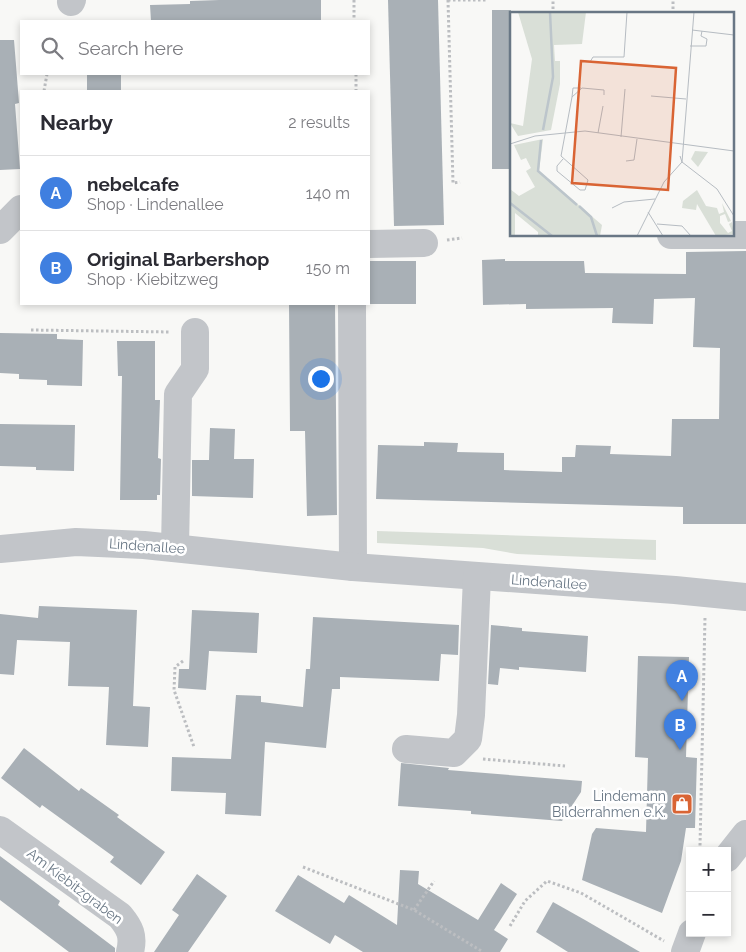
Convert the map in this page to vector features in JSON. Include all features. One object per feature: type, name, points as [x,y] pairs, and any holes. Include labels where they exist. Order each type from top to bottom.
[{"type":"street","points":[[0,207],[20,208]]},
{"type":"street","points":[[0,230],[20,209]]},
{"type":"street","points":[[370,244],[424,243]]},
{"type":"street","points":[[352,305],[353,567]]},
{"type":"street","points":[[175,548],[178,394],[196,369],[195,332]]},
{"type":"street","name":"Lindenallee","points":[[0,549],[76,542],[175,548],[353,567],[676,590],[746,597]]},
{"type":"street","points":[[406,749],[454,753],[468,739],[471,715],[477,577]]},
{"type":"street","name":"Am Kiebitzgraben","points":[[0,830],[120,916],[129,927],[132,942],[130,952]]},
{"type":"street","points":[[731,853],[746,834]]},
{"type":"path","points":[[354,0],[354,20]]},
{"type":"path","points":[[460,182],[453,183],[448,0],[488,0]]},
{"type":"path","points":[[44,90],[47,75]]},
{"type":"path","points":[[356,75],[356,90]]},
{"type":"path","points":[[31,330],[195,332]]},
{"type":"path","points":[[701,847],[705,616]]},
{"type":"path","points":[[183,661],[175,668],[174,690],[194,747]]},
{"type":"path","points":[[468,739],[478,759],[565,766]]},
{"type":"path","points":[[303,867],[414,910],[483,952]]},
{"type":"path","points":[[414,910],[434,881]]},
{"type":"path","points":[[510,926],[525,901],[547,881],[581,893],[682,943]]},
{"type":"shaded area","points":[[377,531],[656,540],[656,560],[517,554],[483,548],[377,543]]},
{"type":"building","points":[[321,0],[321,20],[151,20],[150,5],[190,4],[190,1]]},
{"type":"building","points":[[388,0],[438,0],[444,225],[394,226]]},
{"type":"building","points":[[492,10],[511,10],[510,169],[492,169]]},
{"type":"building","points":[[0,40],[14,40],[19,103],[15,104],[20,169],[0,170]]},
{"type":"building","points":[[87,75],[121,75],[121,90],[87,90]]},
{"type":"building","points":[[746,251],[746,524],[683,524],[683,507],[376,499],[378,445],[424,446],[424,442],[458,443],[457,452],[504,453],[504,470],[562,472],[562,457],[575,457],[576,445],[611,446],[610,454],[671,456],[672,419],[719,419],[720,348],[693,347],[695,298],[654,299],[653,324],[612,323],[613,308],[526,309],[526,304],[483,305],[482,260],[584,261],[585,273],[686,274],[686,252]]},
{"type":"building","points":[[370,261],[416,261],[416,304],[370,304]]},
{"type":"building","points":[[289,305],[335,305],[337,515],[307,516],[305,431],[290,431]]},
{"type":"building","points":[[0,333],[57,334],[57,339],[83,340],[82,386],[47,385],[47,380],[19,379],[19,374],[0,373]]},
{"type":"building","points":[[117,341],[155,341],[155,400],[160,400],[158,458],[161,459],[160,495],[157,495],[157,500],[120,500],[122,376],[118,376]]},
{"type":"building","points":[[0,424],[75,425],[74,471],[36,470],[36,467],[0,466]]},
{"type":"building","points":[[210,428],[235,429],[234,459],[254,459],[253,498],[192,496],[192,460],[209,460]]},
{"type":"building","points":[[39,606],[137,610],[133,706],[150,707],[148,747],[106,745],[109,687],[68,686],[70,642],[17,640],[14,675],[0,674],[0,614],[38,618]]},
{"type":"building","points":[[192,610],[259,613],[257,653],[209,651],[206,690],[178,688],[179,669],[189,669]]},
{"type":"building","points":[[313,617],[459,625],[458,655],[441,654],[439,681],[340,677],[340,689],[332,689],[326,748],[265,742],[261,816],[225,814],[226,793],[171,791],[172,757],[231,759],[236,695],[261,696],[261,702],[303,707],[306,669],[310,669]]},
{"type":"building","points":[[491,625],[522,628],[522,631],[588,636],[586,672],[519,667],[519,670],[500,668],[498,685],[488,684]]},
{"type":"building","points":[[638,656],[689,657],[686,757],[697,758],[695,828],[686,828],[681,861],[662,913],[582,880],[592,834],[596,828],[646,832],[648,758],[635,757]]},
{"type":"building","points":[[24,748],[79,791],[81,788],[119,815],[117,817],[165,852],[141,885],[110,862],[114,857],[42,805],[40,808],[1,778]]},
{"type":"building","points":[[401,763],[449,768],[448,770],[582,781],[581,792],[562,821],[471,814],[471,811],[398,806]]},
{"type":"building","points":[[0,856],[60,901],[58,905],[115,948],[115,952],[69,952],[0,900]]},
{"type":"building","points":[[400,870],[419,871],[418,884],[478,920],[501,883],[517,894],[494,930],[508,939],[500,952],[363,952],[335,935],[330,944],[275,911],[298,875],[344,903],[349,895],[397,925]]},
{"type":"building","points":[[197,874],[227,896],[188,952],[154,952],[179,915],[172,910]]},
{"type":"building","points":[[553,902],[640,952],[568,952],[536,932]]},
{"type":"place","name":"nebelcafe","points":[[682,701]]},
{"type":"place","name":"Original Barbershop","points":[[680,750]]},
{"type":"place","name":"Lindemann Bilderrahmen e.K.","points":[[682,804]]}]
